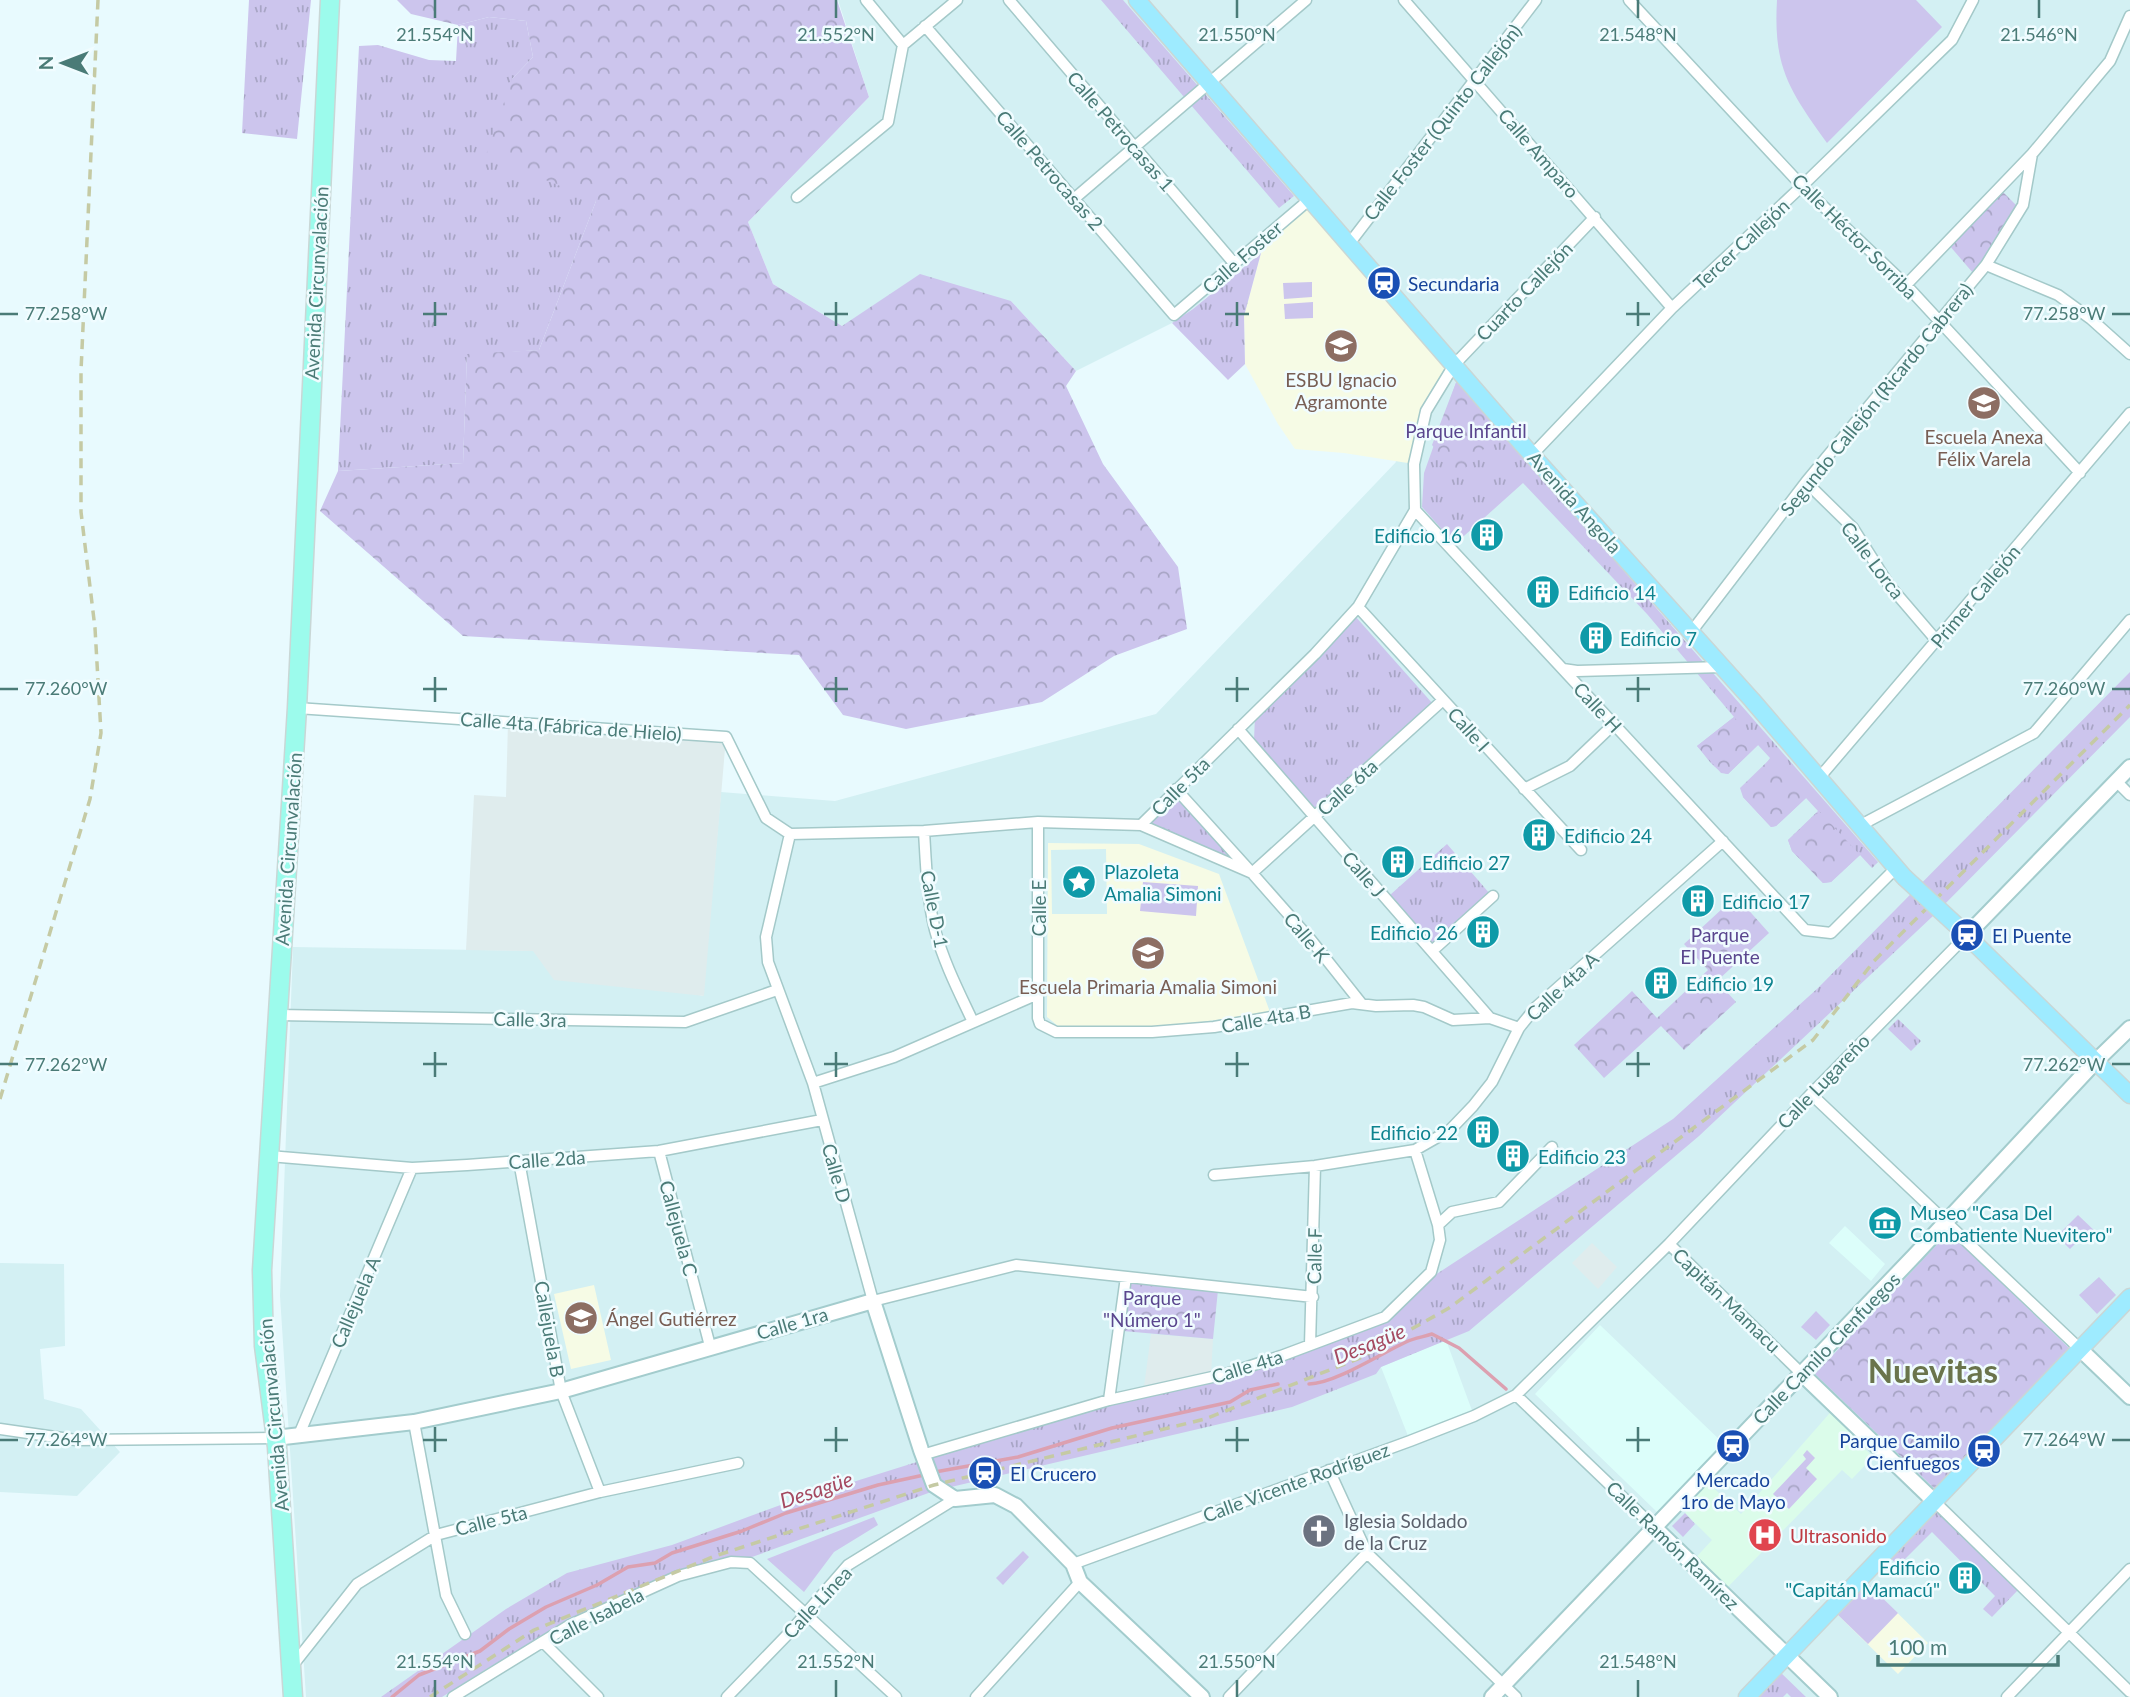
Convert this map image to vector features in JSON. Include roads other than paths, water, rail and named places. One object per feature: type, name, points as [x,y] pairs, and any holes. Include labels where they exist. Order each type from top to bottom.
[{"type":"highway","name":"Avenida Circunvalación","points":[[293,1697],[293,1665],[275,1438],[264,1346],[263,1295],[297,708],[330,0]]},
{"type":"main road","name":"Avenida Angola","points":[[1137,0],[1532,455],[1692,631],[1900,872]]},
{"type":"main road","points":[[1900,872],[2130,1095]]},
{"type":"main road","points":[[1747,1697],[2130,1297]]},
{"type":"street","points":[[866,0],[903,45]]},
{"type":"street","points":[[797,197],[888,122],[903,45],[957,0]]},
{"type":"street","name":"Calle Petrocasas 1","points":[[1009,0],[1233,262]]},
{"type":"street","points":[[1075,198],[1306,0]]},
{"type":"street","name":"Calle Amparo","points":[[1404,0],[1672,308]]},
{"type":"street","name":"Calle Foster (Quinto Callejón)","points":[[1349,244],[1536,0]]},
{"type":"street","name":"Calle Héctor Sorriba","points":[[1629,0],[1802,186],[1906,285],[2080,473]]},
{"type":"street","name":"Tercer Callejón","points":[[1532,455],[1672,308],[1952,40],[1973,0]]},
{"type":"street","points":[[1906,285],[2032,154],[2110,61],[2130,16]]},
{"type":"street","name":"Calle Petrocasas 2","points":[[925,26],[1174,315]]},
{"type":"street","name":"Segundo Callejón (Ricardo Cabrera)","points":[[1692,631],[1806,482],[1986,265],[2023,205],[2032,154]]},
{"type":"street","name":"Calle Foster","points":[[1174,315],[1310,199]]},
{"type":"street","name":"Cuarto Callejón","points":[[1454,365],[1595,217]]},
{"type":"street","points":[[1986,265],[2058,295],[2130,354]]},
{"type":"street","points":[[1415,510],[1414,464],[1426,411],[1454,365]]},
{"type":"street","name":"Primer Callejón","points":[[1819,778],[2130,413]]},
{"type":"street","name":"Calle Lorca","points":[[1806,482],[1853,528],[1889,585],[1937,641]]},
{"type":"street","name":"Calle 5ta","points":[[790,834],[924,831],[1038,822],[1141,825],[1315,654],[1358,607],[1415,510]]},
{"type":"street","name":"Calle H","points":[[1415,510],[1805,930],[1831,933],[1900,872]]},
{"type":"street","name":"Calle I","points":[[1358,607],[1581,850]]},
{"type":"street","points":[[1859,826],[2034,733],[2130,620]]},
{"type":"street","points":[[1563,669],[1577,671],[1723,667]]},
{"type":"street","name":"Calle 6ta","points":[[1252,873],[1443,700]]},
{"type":"street","name":"Calle 4ta (Fábrica de Hielo)","points":[[297,708],[726,737],[766,818],[790,834]]},
{"type":"street","points":[[1524,789],[1570,766],[1614,724]]},
{"type":"street","name":"Calle J","points":[[1238,729],[1490,1018]]},
{"type":"street","name":"Calle Lugareño","points":[[1516,1395],[1669,1244],[1811,1094],[1961,929],[2130,767]]},
{"type":"street","points":[[2116,781],[2130,795]]},
{"type":"street","name":"Calle K","points":[[1176,789],[1311,940],[1361,1003]]},
{"type":"street","name":"Calle E","points":[[1038,822],[1038,994]]},
{"type":"street","name":"Calle K","points":[[1141,825],[1252,873]]},
{"type":"street","name":"Calle D-1","points":[[924,831],[929,895],[936,931],[946,963],[973,1022]]},
{"type":"street","name":"Calle D","points":[[790,834],[766,937],[768,962],[813,1083],[873,1301],[924,1459],[934,1485],[955,1499]]},
{"type":"street","name":"Calle 4ta A","points":[[1214,1175],[1315,1166],[1415,1150],[1450,1130],[1492,1082],[1519,1028],[1536,1007],[1723,841]]},
{"type":"street","points":[[1432,951],[1493,896]]},
{"type":"street","name":"Calle 3ra","points":[[278,1015],[685,1022],[777,990]]},
{"type":"street","points":[[813,1083],[894,1057],[1038,994]]},
{"type":"street","name":"Calle 4ta B","points":[[1038,994],[1040,1024],[1056,1032],[1197,1029],[1361,1003],[1376,1006],[1413,1005],[1453,1020],[1490,1018],[1519,1028]]},
{"type":"street","name":"Calle Camilo Cienfuegos","points":[[1492,1697],[2130,1028]]},
{"type":"street","points":[[1811,1094],[2130,1396]]},
{"type":"street","name":"Calle 2da","points":[[269,1156],[412,1168],[659,1151],[822,1120]]},
{"type":"street","points":[[1438,1225],[1452,1212],[1499,1202],[1552,1147]]},
{"type":"street","name":"Calle 4ta","points":[[924,1459],[1109,1400],[1226,1374],[1385,1317],[1431,1272],[1440,1240],[1415,1150]]},
{"type":"street","name":"Callejuela C","points":[[659,1151],[710,1346]]},
{"type":"street","name":"Callejuela B","points":[[519,1161],[561,1391],[600,1492]]},
{"type":"street","name":"Calle F","points":[[1310,1345],[1315,1166]]},
{"type":"street","name":"Callejuela A","points":[[298,1437],[412,1168]]},
{"type":"street","name":"Capitán Mamacu","points":[[1669,1244],[1936,1502]]},
{"type":"street","name":"Calle 1ra","points":[[275,1438],[414,1422],[561,1391],[710,1346],[1016,1265],[1313,1297]]},
{"type":"street","points":[[1109,1400],[1126,1277]]},
{"type":"street","name":"Calle Vicente Rodríguez","points":[[1073,1564],[1474,1416],[1516,1395]]},
{"type":"street","name":"Calle Ramón Ramírez","points":[[1516,1395],[1830,1697]]},
{"type":"street","points":[[414,1422],[446,1595],[465,1634]]},
{"type":"street","points":[[0,1429],[76,1440],[275,1438]]},
{"type":"street","name":"Calle 5ta","points":[[293,1665],[358,1584],[436,1535],[600,1492],[738,1463]]},
{"type":"street","points":[[1329,1470],[1367,1553],[1516,1697]]},
{"type":"street","points":[[955,1499],[995,1495],[1016,1506],[1073,1564],[1080,1582],[1202,1697]]},
{"type":"street","name":"Calle Línea","points":[[727,1697],[848,1565],[955,1499]]},
{"type":"street","points":[[1936,1502],[2130,1692]]},
{"type":"street","points":[[1229,1697],[1367,1553]]},
{"type":"street","name":"Calle Isabela","points":[[453,1697],[570,1625],[678,1576],[731,1562],[750,1563],[806,1613]]},
{"type":"street","points":[[2007,1697],[2130,1570]]},
{"type":"street","points":[[976,1697],[1080,1582]]},
{"type":"street","points":[[806,1613],[896,1697]]},
{"type":"street","points":[[544,1643],[598,1697]]},
{"type":"waterway","name":"Desagüe","points":[[1309,1384],[1331,1379],[1409,1341],[1432,1334],[1459,1348],[1506,1389]]},
{"type":"waterway","name":"Desagüe","points":[[935,1472],[1018,1457],[1112,1428],[1230,1402],[1250,1390],[1278,1384]]},
{"type":"waterway","name":"Desagüe","points":[[392,1697],[419,1675],[480,1651],[509,1629],[546,1607],[597,1585],[628,1567],[655,1563],[672,1553],[742,1531],[786,1513],[878,1485],[924,1475]]},
{"type":"railway","points":[[0,1099],[90,799],[101,733],[95,628],[81,512],[81,371],[98,0]]},
{"type":"railway","points":[[430,1697],[534,1630],[715,1556],[934,1485],[1205,1419],[1360,1358],[1449,1308],[1813,1040],[1874,961],[2130,705]]},
{"type":"place","name":"Secundaria","points":[[1384,283]]},
{"type":"place","name":"ESBU Ignacio Agramonte","points":[[1341,346]]},
{"type":"place","name":"Escuela Anexa Félix Varela","points":[[1984,403]]},
{"type":"place","name":"Edificio 16","points":[[1487,535]]},
{"type":"place","name":"Edificio 14","points":[[1543,592]]},
{"type":"place","name":"Edificio 7","points":[[1596,638]]},
{"type":"place","name":"Edificio 24","points":[[1539,835]]},
{"type":"place","name":"Edificio 27","points":[[1398,862]]},
{"type":"place","name":"Plazoleta Amalia Simoni","points":[[1079,882]]},
{"type":"place","name":"Edificio 17","points":[[1698,901]]},
{"type":"place","name":"Edificio 26","points":[[1483,932]]},
{"type":"place","name":"El Puente","points":[[1967,935]]},
{"type":"place","name":"Escuela Primaria Amalia Simoni","points":[[1148,953]]},
{"type":"place","name":"Edificio 19","points":[[1661,983]]},
{"type":"place","name":"Edificio 22","points":[[1483,1132]]},
{"type":"place","name":"Edificio 23","points":[[1513,1156]]},
{"type":"place","name":"Museo \"Casa Del Combatiente Nuevitero\"","points":[[1885,1223]]},
{"type":"place","name":"Ángel Gutiérrez","points":[[581,1318]]},
{"type":"place","name":"Mercado 1ro de Mayo","points":[[1733,1446]]},
{"type":"place","name":"Parque Camilo Cienfuegos","points":[[1984,1451]]},
{"type":"place","name":"El Crucero","points":[[985,1473]]},
{"type":"place","name":"Iglesia Soldado de la Cruz","points":[[1319,1531]]},
{"type":"place","name":"Ultrasonido","points":[[1765,1535]]},
{"type":"place","name":"Edificio \"Capitán Mamacú\"","points":[[1965,1578]]},
{"type":"district","name":"Nuevitas","points":[[1933,1370]]},
{"type":"park label","name":"Parque Infantil","points":[[1466,430]]},
{"type":"park label","name":"Parque El Puente","points":[[1720,945]]},
{"type":"park label","name":"Parque \"Número 1\"","points":[[1152,1308]]}]
